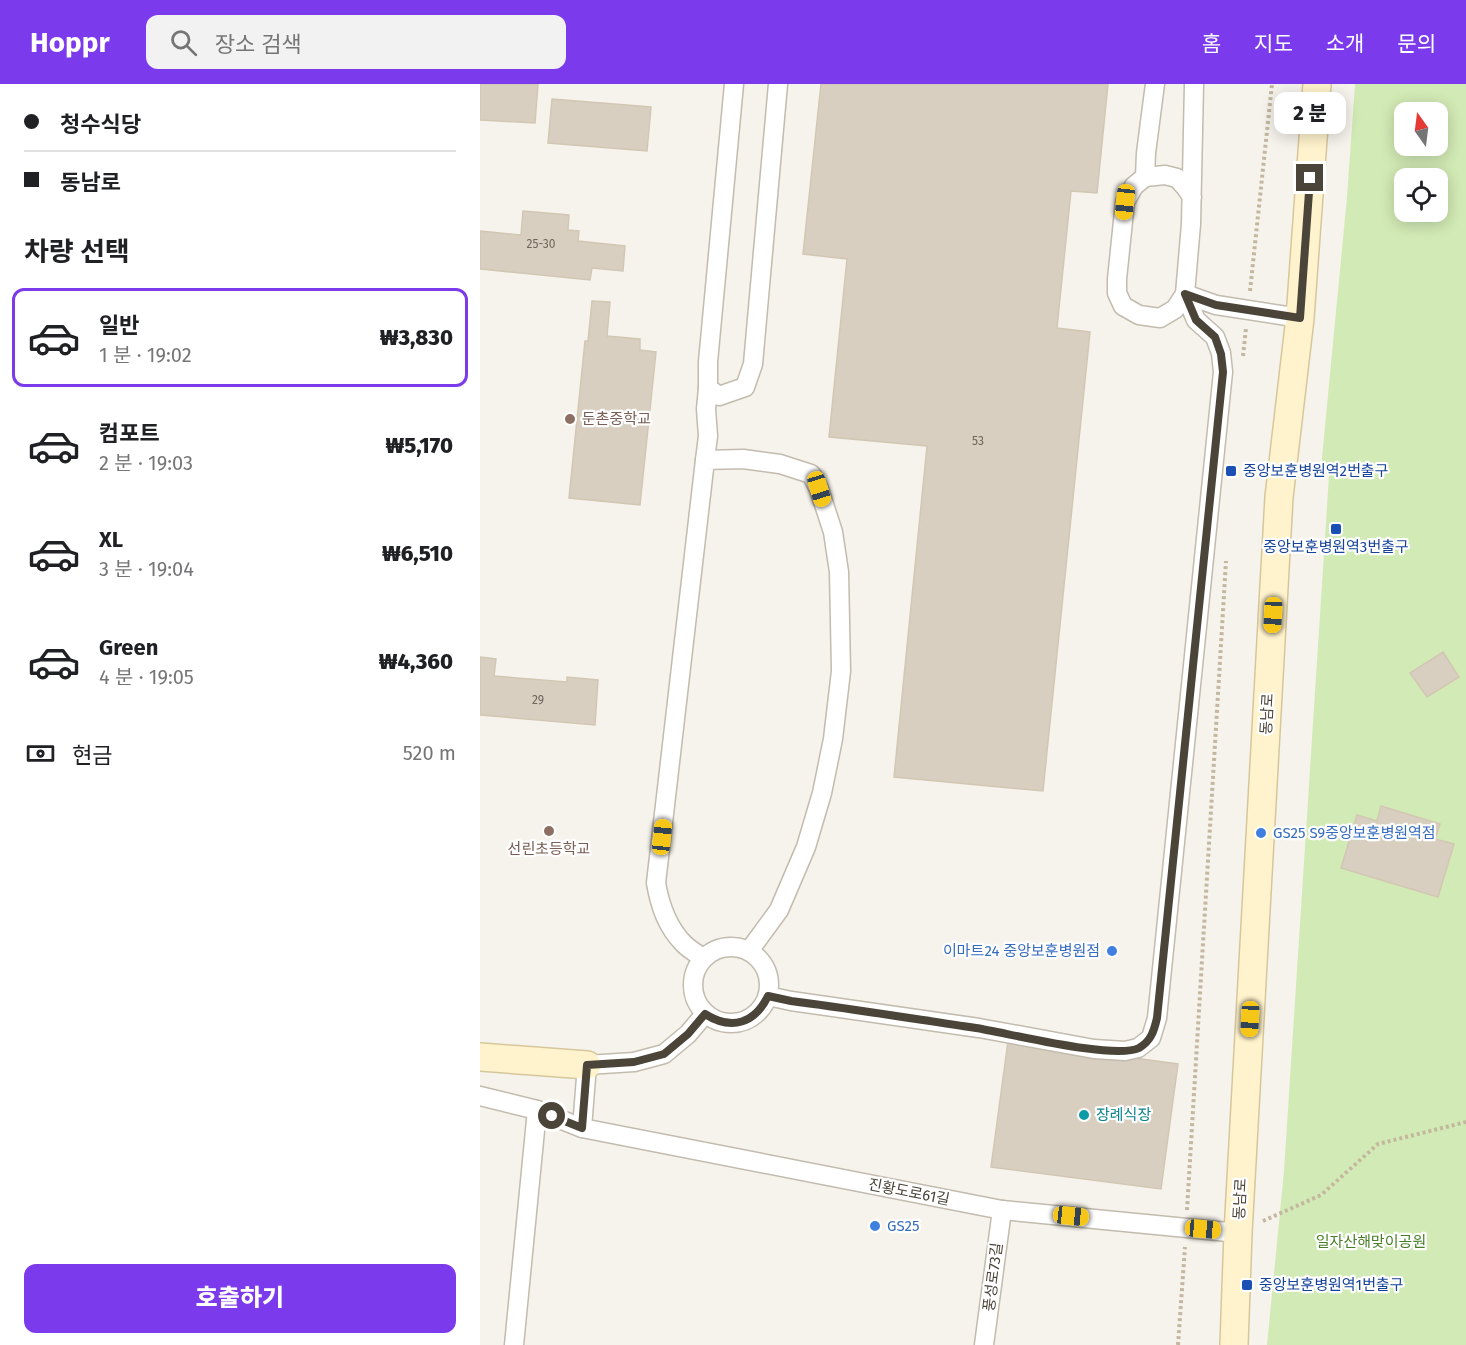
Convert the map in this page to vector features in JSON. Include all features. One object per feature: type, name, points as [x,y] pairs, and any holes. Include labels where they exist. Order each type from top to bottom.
[{"type":"main road","name":"동남로","points":[[1234,1345],[1238,1233],[1279,497],[1300,318],[1317,84]]},
{"type":"main road","points":[[480,1057],[587,1065]]},
{"type":"street","points":[[703,958],[684,944],[669,925],[660,903],[656,883],[708,436],[706,409],[708,362],[734,84]]},
{"type":"street","points":[[708,388],[720,396],[744,387],[753,364],[778,84]]},
{"type":"street","points":[[1145,177],[1155,84]]},
{"type":"street","points":[[1192,197],[1176,178],[1165,175],[1145,177],[1134,186],[1125,202],[1117,293],[1123,306],[1138,315],[1160,318],[1175,309],[1185,294],[1192,197],[1194,84]]},
{"type":"street","points":[[1185,294],[1216,305],[1300,318]]},
{"type":"street","points":[[768,996],[979,1028],[1094,1049],[1125,1051],[1138,1048],[1151,1038],[1157,1018],[1223,372],[1221,354],[1215,337],[1196,320],[1185,294]]},
{"type":"street","points":[[705,460],[743,459],[780,464],[811,474],[819,489],[833,532],[839,572],[841,671],[833,739],[822,793],[806,847],[779,910],[749,951]]},
{"type":"street","points":[[725,947],[737,947],[749,951],[759,959],[766,970],[769,983],[768,996],[753,1017],[741,1022],[716,1021],[697,1005],[692,981],[703,958],[725,947]]},
{"type":"street","points":[[582,1128],[587,1065],[634,1062],[664,1054],[688,1034],[705,1014]]},
{"type":"street","name":"진황도로61길","points":[[480,1096],[537,1110],[582,1128],[1002,1210],[1238,1233]]},
{"type":"street","points":[[514,1345],[537,1110]]},
{"type":"street","name":"풍성로73길","points":[[984,1345],[1002,1210]]},
{"type":"path","points":[[1242,367],[1272,84]]},
{"type":"path","points":[[1178,1345],[1226,553]]},
{"type":"path","points":[[1238,1233],[1321,1195],[1378,1144],[1466,1122]]},
{"type":"green space","name":"일자산해맞이공원","points":[[1355,84],[1466,84],[1466,1345],[1267,1345],[1284,1171],[1329,476],[1321,468],[1347,197]]},
{"type":"building","points":[[480,84],[538,84],[535,123],[480,120]]},
{"type":"building","points":[[821,84],[1108,84],[1097,193],[1071,191],[1057,328],[1090,332],[1043,791],[894,777],[927,446],[829,437],[847,259],[803,254]]},
{"type":"building","points":[[552,99],[651,107],[647,151],[548,143]]},
{"type":"building","points":[[523,211],[569,215],[568,230],[579,231],[578,241],[625,246],[623,271],[592,268],[590,280],[480,269],[480,231],[521,235]]},
{"type":"building","points":[[592,301],[610,302],[607,336],[640,339],[640,350],[656,352],[640,505],[569,498],[585,341],[588,341]]},
{"type":"building","points":[[1443,652],[1459,677],[1427,697],[1410,673]]},
{"type":"building","points":[[480,657],[496,659],[494,676],[567,682],[567,677],[598,680],[595,725],[480,715]]},
{"type":"building","points":[[1381,806],[1440,824],[1435,839],[1454,844],[1438,897],[1341,868],[1357,815],[1377,821]]},
{"type":"building","name":"장례식장","points":[[1008,1041],[1178,1064],[1161,1189],[991,1167]]},
{"type":"place","name":"둔촌중학교","points":[[570,419]]},
{"type":"place","name":"중앙보훈병원역2번출구","points":[[1231,471]]},
{"type":"place","name":"중앙보훈병원역3번출구","points":[[1336,529]]},
{"type":"place","name":"선린초등학교","points":[[549,831]]},
{"type":"place","name":"GS25 S9중앙보훈병원역점","points":[[1261,833]]},
{"type":"place","name":"이마트24 중앙보훈병원점","points":[[1112,951]]},
{"type":"place","name":"장례식장","points":[[1084,1115]]},
{"type":"place","name":"GS25","points":[[875,1226]]},
{"type":"place","name":"중앙보훈병원역1번출구","points":[[1247,1285]]},
{"type":"route","points":[[552,1116],[582,1128],[587,1065],[634,1062],[664,1054],[688,1034],[705,1014],[716,1021],[741,1022],[753,1017],[768,996],[979,1028],[1094,1049],[1125,1051],[1138,1048],[1151,1038],[1157,1018],[1223,372],[1221,354],[1215,337],[1196,320],[1185,294],[1216,305],[1300,318],[1310,178]]}]
